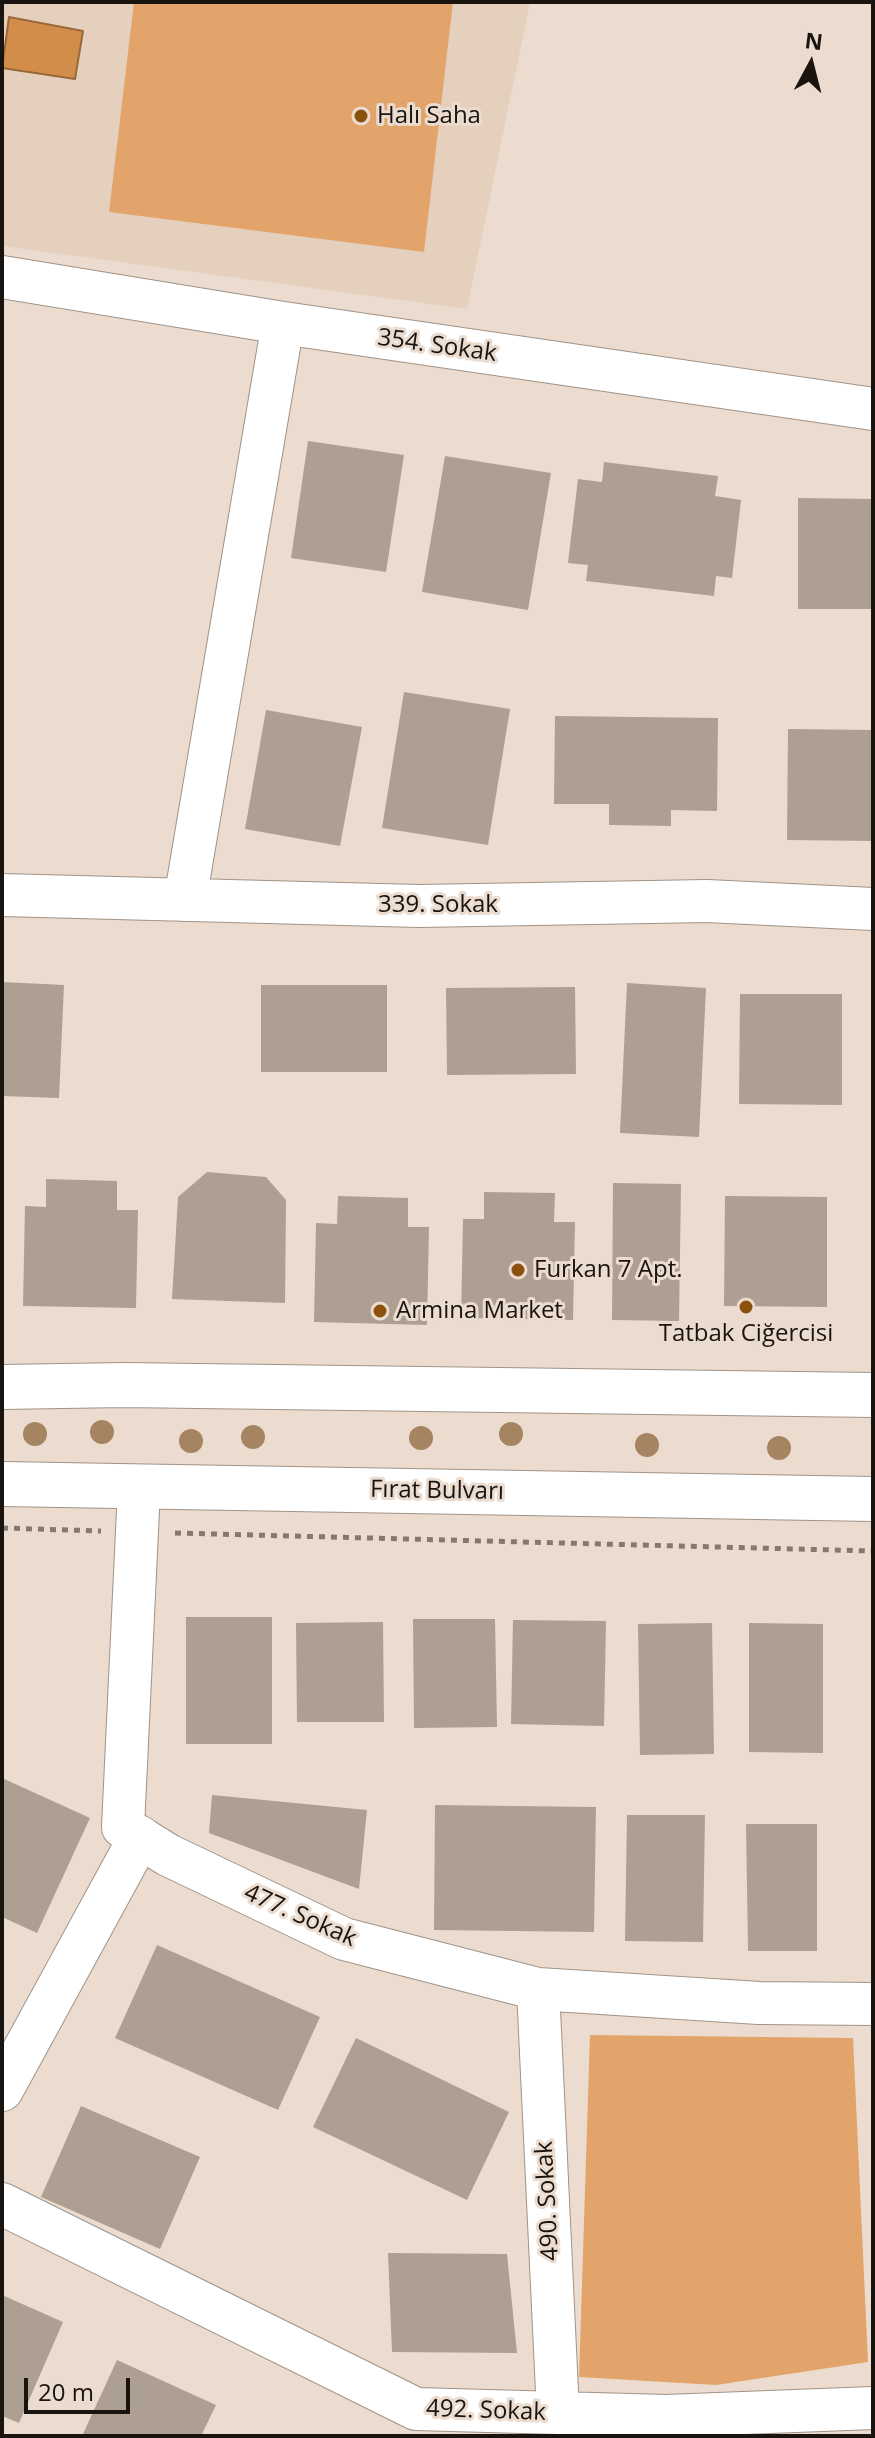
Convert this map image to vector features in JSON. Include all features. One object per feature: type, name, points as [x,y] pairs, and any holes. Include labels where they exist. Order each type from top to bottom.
[{"type":"main road","points":[[2,1387],[124,1385],[873,1395]]},
{"type":"main road","name":"Fırat Bulvarı","points":[[2,1484],[139,1489],[873,1499]]},
{"type":"street","name":"354. Sokak","points":[[2,277],[283,323],[873,409]]},
{"type":"street","points":[[185,900],[283,323]]},
{"type":"street","name":"339. Sokak","points":[[2,895],[419,906],[707,901],[873,909]]},
{"type":"street","points":[[2,2090],[140,1837],[123,1827],[139,1489]]},
{"type":"street","name":"477. Sokak","points":[[140,1837],[168,1855],[344,1939],[538,1989],[759,2003],[873,2004]]},
{"type":"street","name":"490. Sokak","points":[[538,1989],[558,2413]]},
{"type":"street","name":"492. Sokak","points":[[2,2204],[445,2423],[558,2413],[666,2416],[873,2408]]},
{"type":"path","points":[[2,1528],[873,1551]]},
{"type":"shaded area","points":[[2,2],[530,2],[467,309],[2,246]]},
{"type":"shaded area","points":[[134,2],[453,2],[424,252],[109,212]]},
{"type":"shaded area","points":[[9,17],[83,31],[75,79],[2,68]]},
{"type":"shaded area","points":[[590,2035],[853,2038],[868,2362],[716,2385],[579,2377]]},
{"type":"building","points":[[308,441],[404,455],[386,572],[291,558]]},
{"type":"building","points":[[445,456],[551,473],[528,610],[422,592]]},
{"type":"building","points":[[604,462],[718,476],[715,496],[741,500],[732,578],[716,576],[714,596],[586,581],[588,565],[568,563],[578,479],[602,482]]},
{"type":"building","points":[[798,498],[873,499],[873,609],[798,609]]},
{"type":"building","points":[[404,692],[510,709],[488,845],[382,828]]},
{"type":"building","points":[[266,710],[362,727],[340,846],[245,829]]},
{"type":"building","points":[[555,716],[718,718],[717,811],[671,810],[671,826],[609,825],[609,804],[554,804]]},
{"type":"building","points":[[788,729],[873,730],[873,841],[787,840]]},
{"type":"building","points":[[2,982],[64,985],[59,1098],[2,1096]]},
{"type":"building","points":[[627,983],[706,988],[699,1137],[620,1133]]},
{"type":"building","points":[[261,985],[387,985],[387,1072],[261,1072]]},
{"type":"building","points":[[575,987],[576,1074],[447,1075],[446,988]]},
{"type":"building","points":[[740,994],[842,994],[842,1105],[739,1104]]},
{"type":"building","points":[[207,1172],[266,1177],[286,1200],[285,1303],[172,1299],[178,1197]]},
{"type":"building","points":[[46,1179],[117,1181],[117,1210],[138,1210],[136,1308],[23,1306],[25,1206],[46,1207]]},
{"type":"building","points":[[613,1183],[681,1184],[679,1321],[612,1320]]},
{"type":"building","name":"Furkan 7 Apt.","points":[[484,1192],[555,1193],[554,1222],[575,1222],[573,1320],[461,1318],[463,1219],[484,1219]]},
{"type":"building","points":[[338,1196],[408,1198],[408,1227],[429,1227],[427,1325],[314,1322],[316,1223],[337,1224]]},
{"type":"building","points":[[725,1196],[827,1197],[827,1307],[724,1306]]},
{"type":"building","points":[[186,1617],[272,1617],[272,1744],[186,1744]]},
{"type":"building","points":[[413,1619],[495,1619],[497,1727],[414,1728]]},
{"type":"building","points":[[513,1620],[606,1621],[604,1726],[511,1724]]},
{"type":"building","points":[[383,1622],[384,1722],[297,1722],[296,1623]]},
{"type":"building","points":[[712,1623],[714,1754],[640,1755],[638,1624]]},
{"type":"building","points":[[749,1623],[823,1624],[823,1753],[749,1752]]},
{"type":"building","points":[[2,1778],[90,1818],[37,1933],[2,1917]]},
{"type":"building","points":[[212,1795],[367,1810],[359,1889],[209,1833]]},
{"type":"building","points":[[435,1805],[596,1807],[594,1932],[434,1930]]},
{"type":"building","points":[[627,1815],[705,1815],[703,1942],[625,1941]]},
{"type":"building","points":[[746,1824],[817,1824],[817,1951],[748,1951]]},
{"type":"building","points":[[157,1945],[320,2017],[278,2110],[115,2038]]},
{"type":"building","points":[[356,2038],[509,2112],[467,2200],[313,2127]]},
{"type":"building","points":[[81,2106],[200,2157],[160,2249],[41,2197]]},
{"type":"building","points":[[388,2253],[507,2254],[517,2353],[392,2352]]},
{"type":"building","points":[[2,2295],[63,2322],[19,2423],[2,2416]]},
{"type":"building","points":[[117,2360],[216,2405],[201,2436],[82,2436]]},
{"type":"place","name":"Halı Saha","points":[[361,116]]},
{"type":"place","name":"Furkan 7 Apt.","points":[[518,1270]]},
{"type":"place","name":"Tatbak Ciğercisi","points":[[746,1307]]},
{"type":"place","name":"Armina Market","points":[[380,1311]]}]
